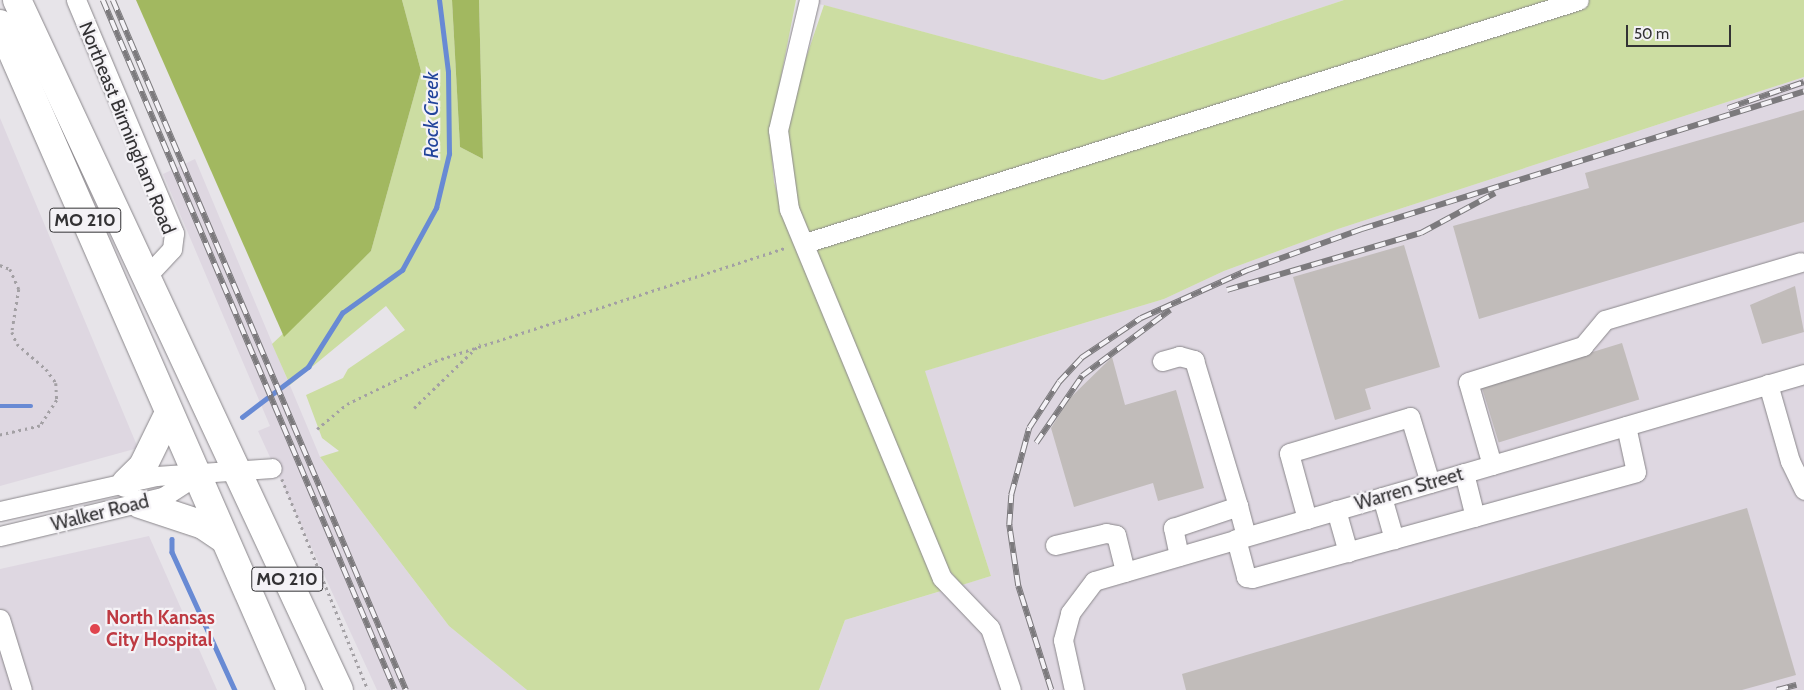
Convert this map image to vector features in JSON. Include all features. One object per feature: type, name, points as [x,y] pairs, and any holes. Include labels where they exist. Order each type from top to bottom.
[{"type":"highway","name":"MO 210","points":[[17,0],[339,690]]},
{"type":"highway","name":"MO 210","points":[[0,24],[291,690]]},
{"type":"highway","points":[[169,413],[143,466],[133,494],[203,525],[224,540]]},
{"type":"street","name":"Northeast Birmingham Road","points":[[76,0],[174,234],[172,249],[147,276]]},
{"type":"street","points":[[808,0],[778,130],[789,208],[806,243],[942,578],[990,628],[1011,690]]},
{"type":"street","points":[[806,243],[1579,0]]},
{"type":"street","points":[[1492,465],[1468,382],[1583,346],[1605,320],[1803,265]]},
{"type":"street","points":[[1162,361],[1179,356],[1194,360],[1238,506],[1246,577],[1252,578],[1636,472],[1626,426]]},
{"type":"street","name":"Warren Street","points":[[1074,690],[1064,655],[1066,623],[1080,596],[1094,581],[1804,374]]},
{"type":"street","points":[[1768,384],[1790,461],[1804,490]]},
{"type":"street","points":[[1308,518],[1289,453],[1410,417],[1430,483]]},
{"type":"street","name":"Walker Road","points":[[0,536],[23,531],[133,494],[156,476],[196,476],[235,468],[272,468]]},
{"type":"street","points":[[1464,473],[1475,517]]},
{"type":"street","name":"Walker Road","points":[[0,511],[133,494],[163,497],[196,476]]},
{"type":"street","points":[[1382,497],[1394,539]]},
{"type":"street","points":[[1180,556],[1172,528],[1238,506]]},
{"type":"street","points":[[1336,510],[1348,552]]},
{"type":"street","points":[[0,552],[23,531]]},
{"type":"street","points":[[1055,545],[1106,533],[1116,535],[1125,572]]},
{"type":"street","points":[[0,619],[22,690]]},
{"type":"path","points":[[317,429],[347,404],[388,382],[481,343],[806,243]]},
{"type":"path","points":[[0,265],[10,270],[19,289],[12,332],[17,344],[56,383],[57,400],[40,426],[0,435]]},
{"type":"path","points":[[414,408],[481,343]]},
{"type":"path","points":[[272,468],[289,490],[368,690]]},
{"type":"shaded area","points":[[804,0],[1344,0],[1103,80]]},
{"type":"shaded area","points":[[1804,77],[1804,690],[819,690],[845,620],[991,576],[924,371],[1164,299],[1224,271],[1338,229]]},
{"type":"shaded area","points":[[0,118],[138,448],[0,486]]},
{"type":"shaded area","points":[[195,159],[320,457],[449,626],[527,690],[377,690],[258,431],[270,426],[163,174]]},
{"type":"shaded area","name":"North Kansas City Hospital","points":[[149,536],[217,690],[0,690],[0,569]]},
{"type":"green space","points":[[136,0],[402,0],[421,71],[371,251],[284,337]]},
{"type":"green space","points":[[402,0],[452,0],[460,147],[483,159],[479,0],[796,0],[770,133],[774,182],[788,230],[941,591],[845,620],[819,690],[527,690],[449,626],[320,457],[339,451],[322,438],[306,395],[343,378],[348,369],[405,330],[386,306],[290,385],[272,344],[371,251],[421,71]]},
{"type":"green space","points":[[452,0],[479,0],[483,159],[460,147]]},
{"type":"green space","points":[[1344,0],[1804,0],[1804,77],[1338,229],[1224,271],[1164,299],[925,371],[991,576],[962,585],[948,569],[798,208],[785,145],[791,102],[824,5],[1103,80]]},
{"type":"building","points":[[1804,110],[1804,222],[1479,319],[1453,226],[1589,188],[1585,173]]},
{"type":"building","points":[[1404,245],[1440,367],[1365,389],[1371,409],[1335,420],[1293,277]]},
{"type":"building","points":[[1795,286],[1804,332],[1762,344],[1750,305]]},
{"type":"building","points":[[1622,343],[1639,399],[1499,442],[1481,386]]},
{"type":"building","points":[[1112,357],[1125,405],[1176,390],[1204,488],[1158,501],[1153,483],[1074,507],[1051,428],[1069,399]]},
{"type":"building","points":[[1747,508],[1796,675],[1742,690],[1186,690],[1182,674]]},
{"type":"waterway","name":"Rock Creek","points":[[242,417],[308,367],[342,313],[402,270],[436,208],[449,154],[448,72],[439,0]]},
{"type":"waterway","name":"Rock Creek","points":[[0,406],[31,406]]},
{"type":"waterway","points":[[172,539],[172,552],[235,690]]},
{"type":"railway","points":[[103,0],[395,690]]},
{"type":"railway","points":[[113,0],[406,690]]},
{"type":"railway","points":[[1728,108],[1804,82]]},
{"type":"railway","points":[[1051,690],[1018,586],[1009,525],[1011,495],[1029,428],[1059,382],[1081,358],[1141,318],[1248,270],[1362,229],[1804,91]]},
{"type":"railway","points":[[1227,290],[1421,233],[1495,193]]},
{"type":"railway","points":[[1036,443],[1082,376],[1170,310]]},
{"type":"railway","points":[[1777,690],[1796,685]]},
{"type":"place","name":"North Kansas City Hospital","points":[[95,629]]}]
